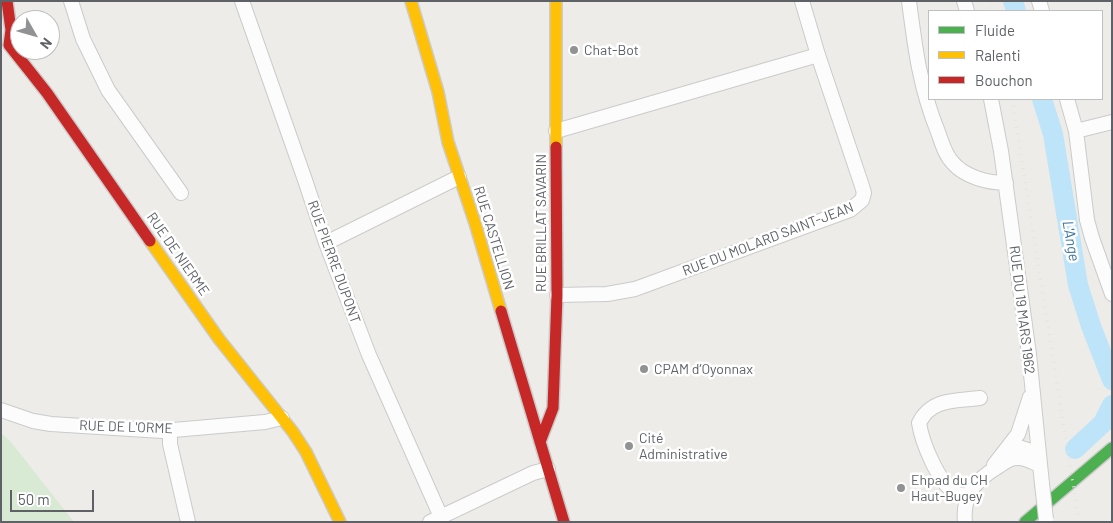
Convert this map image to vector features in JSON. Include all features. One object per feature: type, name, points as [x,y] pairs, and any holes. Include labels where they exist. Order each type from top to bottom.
[{"type":"main road","name":"RUE DE NIERME","points":[[7,1],[11,30],[5,47],[47,92],[219,338],[282,418],[306,452],[340,522]]},
{"type":"main road","name":"RUE CASTELLION","points":[[411,1],[438,92],[448,142],[475,223],[564,522]]},
{"type":"main road","name":"RUE BRILLAT SAVARIN","points":[[540,442],[554,408],[556,1]]},
{"type":"main road","points":[[1025,522],[1112,448]]},
{"type":"main road","points":[[552,522],[553,484]]},
{"type":"street","points":[[71,1],[83,39],[108,90],[181,193]]},
{"type":"street","name":"RUE PIERRE DUPONT","points":[[242,1],[326,243],[435,519]]},
{"type":"street","name":"RUE DU MOLARD SAINT-JEAN","points":[[556,295],[607,294],[635,289],[857,206],[862,200],[864,193],[802,1]]},
{"type":"street","points":[[909,1],[921,81],[946,154],[952,163],[966,173],[996,183],[1006,183]]},
{"type":"street","points":[[556,131],[818,55]]},
{"type":"street","name":"RUE DU 19 MARS 1962","points":[[991,100],[1006,183],[1029,354],[1046,520]]},
{"type":"street","points":[[1067,100],[1076,131],[1087,220],[1112,294]]},
{"type":"street","points":[[1076,131],[1112,122]]},
{"type":"street","points":[[326,243],[459,177]]},
{"type":"street","points":[[965,522],[964,512],[967,496],[1018,434],[1032,388]]},
{"type":"street","points":[[967,496],[955,492],[943,479],[926,448],[919,423],[929,409],[936,405],[980,398]]},
{"type":"street","name":"RUE DE L'ORME","points":[[1,410],[33,421],[51,424],[170,431],[265,422],[282,418]]},
{"type":"street","points":[[170,431],[170,444],[188,522]]},
{"type":"street","points":[[1001,456],[1018,447],[1039,459]]},
{"type":"street","points":[[987,473],[1006,462],[1018,458],[1039,459]]},
{"type":"street","points":[[435,519],[548,469]]},
{"type":"green space","points":[[1,433],[11,442],[74,522],[1,522]]},
{"type":"waterway","name":"L'Ange","points":[[1013,1],[1016,10]]},
{"type":"waterway","name":"L'Ange","points":[[1042,100],[1053,134],[1078,285],[1091,326],[1112,380]]},
{"type":"waterway","name":"L'Ange","points":[[1075,449],[1103,423],[1112,405]]},
{"type":"railway","points":[[987,1],[990,10]]},
{"type":"railway","points":[[1012,100],[1079,522]]},
{"type":"traffic: fast","points":[[1025,522],[1112,448]]},
{"type":"traffic: slow","points":[[411,1],[438,92],[448,142],[475,223],[501,311]]},
{"type":"traffic: slow","points":[[556,1],[556,147]]},
{"type":"traffic: slow","points":[[150,241],[219,339],[293,432],[306,452],[340,522]]},
{"type":"traffic: jam","points":[[7,1],[11,30],[9,45],[47,93],[150,241]]},
{"type":"traffic: jam","points":[[540,442],[553,408],[557,295],[556,147]]},
{"type":"traffic: jam","points":[[501,311],[564,522]]},
{"type":"place","name":"Chat-Bot","points":[[574,50]]},
{"type":"place","name":"CPAM d’Oyonnax","points":[[644,369]]},
{"type":"place","name":"Cité Administrative","points":[[629,446]]},
{"type":"place","name":"Ehpad du CH Haut-Bugey","points":[[901,488]]}]
